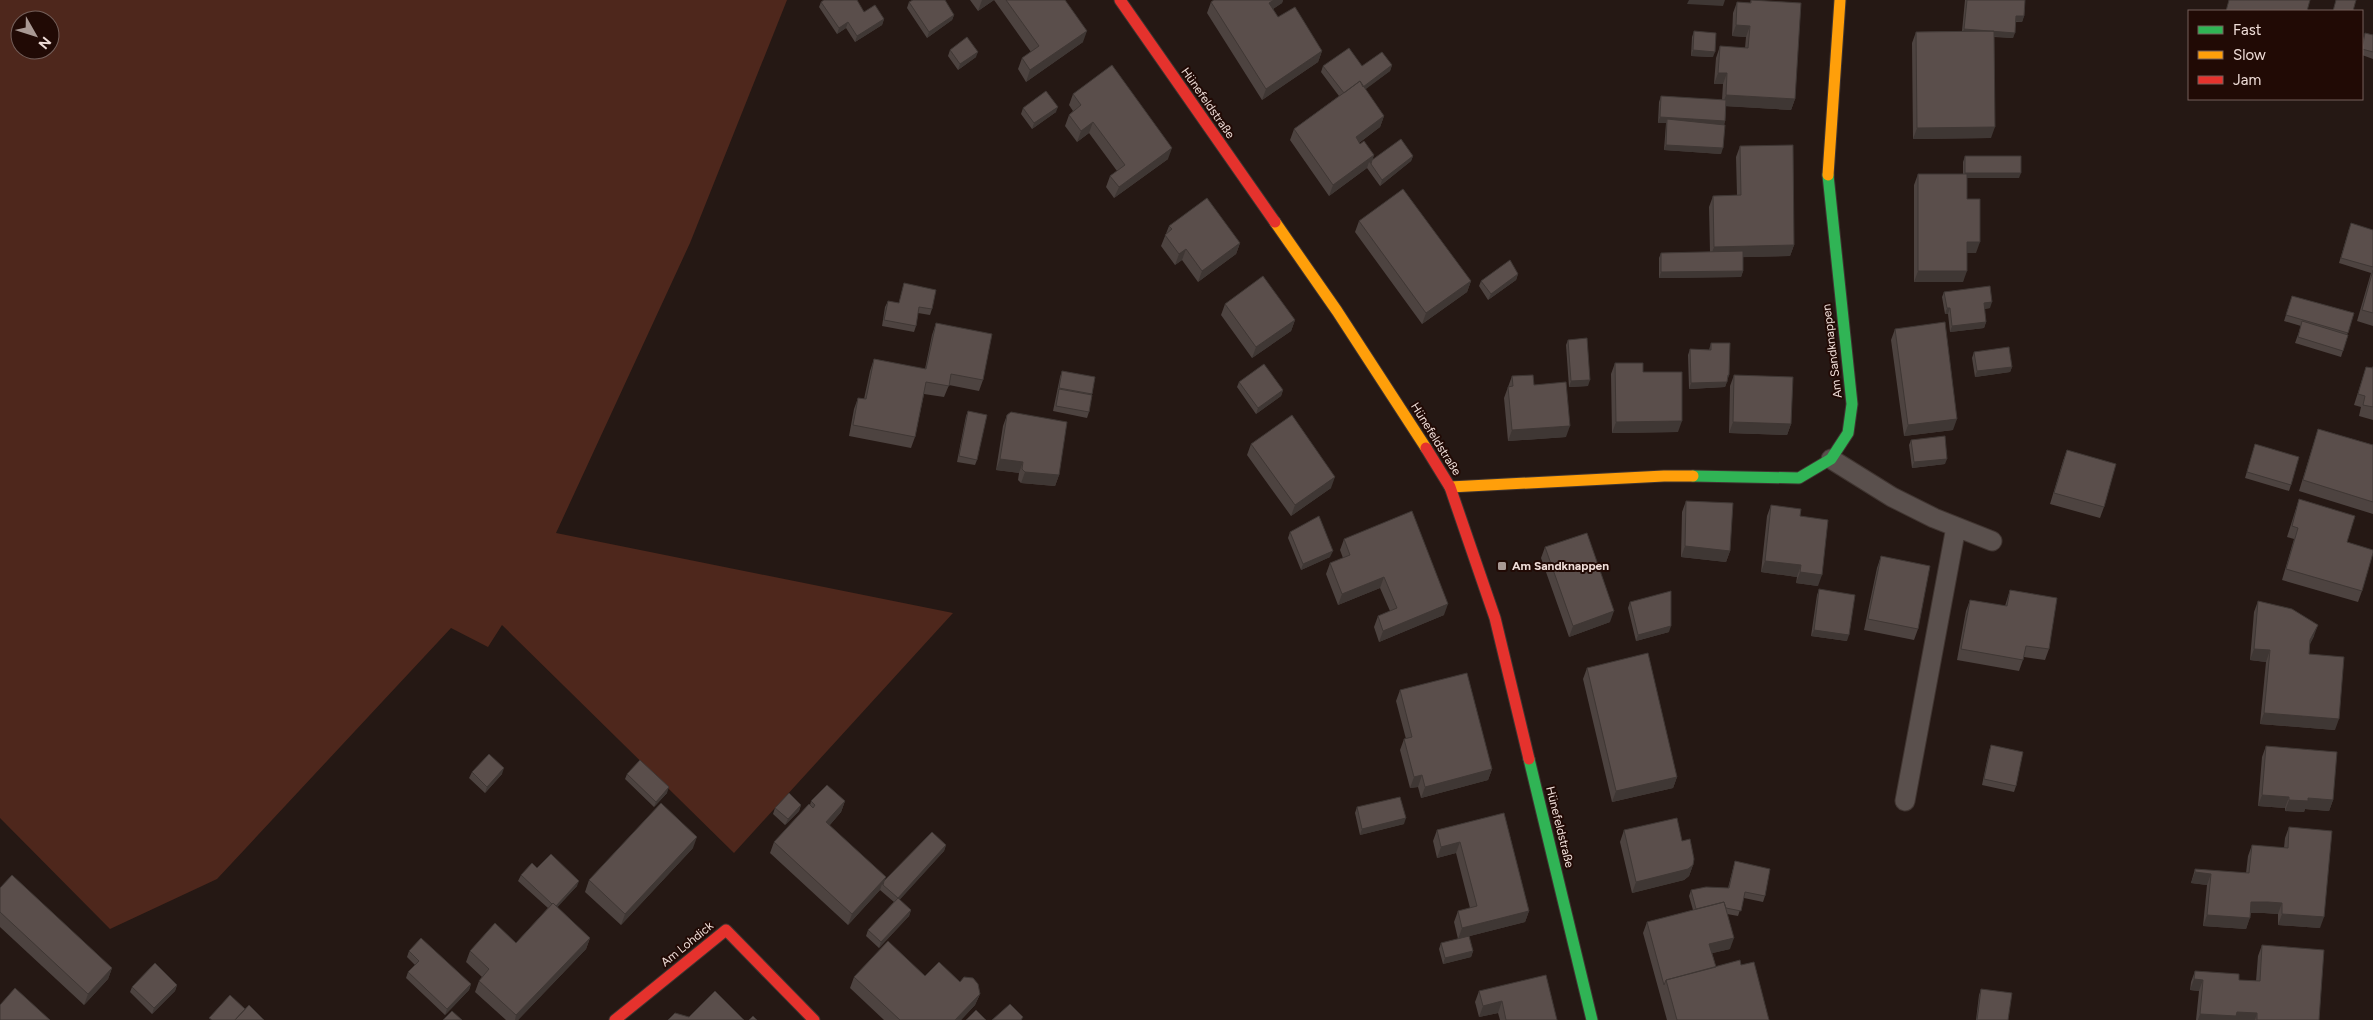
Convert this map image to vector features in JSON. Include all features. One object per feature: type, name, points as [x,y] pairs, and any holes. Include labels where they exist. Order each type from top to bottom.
[{"type":"street","name":"Hünefeldstraße","points":[[1120,0],[1337,311],[1389,389],[1450,487],[1495,618],[1592,1020]]},
{"type":"street","name":"Am Sandknappen","points":[[1450,487],[1664,476],[1799,478],[1831,459],[1848,433],[1852,404],[1828,182],[1840,0]]},
{"type":"street","name":"Am Lohdick","points":[[615,1020],[726,930],[814,1020]]},
{"type":"lane","points":[[1831,459],[1892,497],[1934,518],[1992,541]]},
{"type":"lane","points":[[1905,801],[1956,527]]},
{"type":"shaded area","points":[[0,0],[787,0],[690,243],[556,533],[953,613],[734,853],[502,625],[488,647],[451,628],[217,879],[110,929],[0,818]]},
{"type":"building","points":[[824,0],[857,0],[864,12],[875,5],[884,19],[857,36],[848,22],[839,28],[821,2]]},
{"type":"building","points":[[913,0],[945,0],[954,15],[929,32],[909,2]]},
{"type":"building","points":[[1006,0],[1065,0],[1087,31],[1030,70],[1022,58],[1039,46]]},
{"type":"building","points":[[1214,0],[1274,0],[1269,3],[1278,17],[1295,7],[1322,51],[1266,89],[1211,2]]},
{"type":"building","points":[[1751,0],[1801,3],[1795,99],[1726,95],[1727,73],[1718,73],[1720,46],[1748,48],[1750,26],[1736,25],[1737,2],[1751,3]]},
{"type":"building","points":[[1967,0],[2025,0],[2024,16],[2016,16],[2015,33],[1964,29]]},
{"type":"building","points":[[2229,0],[2310,0],[2307,10],[2226,10]]},
{"type":"building","points":[[2336,0],[2356,0],[2353,10],[2333,10]]},
{"type":"building","points":[[1694,31],[1716,33],[1715,52],[1693,50]]},
{"type":"building","points":[[1994,31],[1995,127],[1917,128],[1916,32]]},
{"type":"building","points":[[2365,33],[2373,35],[2373,52],[2363,49]]},
{"type":"building","points":[[967,37],[978,52],[960,64],[950,50]]},
{"type":"building","points":[[1349,48],[1362,66],[1382,52],[1392,65],[1363,87],[1360,81],[1344,93],[1323,66]]},
{"type":"building","points":[[1112,65],[1172,148],[1119,187],[1110,176],[1125,165],[1093,122],[1081,131],[1069,115],[1081,105],[1073,94]]},
{"type":"building","points":[[1360,81],[1384,116],[1356,137],[1360,144],[1364,141],[1374,155],[1333,185],[1294,129]]},
{"type":"building","points":[[1046,91],[1058,107],[1034,123],[1023,108]]},
{"type":"building","points":[[1661,96],[1726,100],[1725,121],[1660,117]]},
{"type":"building","points":[[1667,119],[1725,125],[1723,148],[1666,145]]},
{"type":"building","points":[[1401,139],[1413,156],[1382,180],[1371,164],[1372,160]]},
{"type":"building","points":[[1793,145],[1794,245],[1714,247],[1713,196],[1741,195],[1740,146]]},
{"type":"building","points":[[1965,156],[2021,156],[2021,173],[1965,173]]},
{"type":"building","points":[[1918,174],[1967,174],[1967,199],[1980,199],[1980,242],[1967,242],[1967,271],[1918,271]]},
{"type":"building","points":[[1403,189],[1471,281],[1426,313],[1359,221]]},
{"type":"building","points":[[1207,198],[1240,243],[1202,271],[1186,249],[1179,254],[1165,235],[1172,229],[1169,226]]},
{"type":"building","points":[[2351,223],[2373,230],[2373,267],[2341,258]]},
{"type":"building","points":[[1743,251],[1743,271],[1661,272],[1661,253]]},
{"type":"building","points":[[1510,260],[1518,274],[1491,294],[1481,281]]},
{"type":"building","points":[[2373,270],[2373,313],[2362,310]]},
{"type":"building","points":[[1263,276],[1295,320],[1256,347],[1225,304]]},
{"type":"building","points":[[904,283],[936,290],[932,309],[919,307],[916,326],[884,320],[888,301],[899,303]]},
{"type":"building","points":[[1990,286],[1992,302],[1984,303],[1986,322],[1952,326],[1950,308],[1947,308],[1944,292]]},
{"type":"building","points":[[2292,296],[2354,313],[2348,333],[2286,315]]},
{"type":"building","points":[[2302,321],[2348,335],[2343,351],[2298,337]]},
{"type":"building","points":[[1945,322],[1957,419],[1908,425],[1895,329]]},
{"type":"building","points":[[936,323],[992,334],[983,380],[951,374],[949,386],[926,382],[915,437],[853,425],[858,398],[866,399],[874,359],[926,369]]},
{"type":"building","points":[[1587,338],[1590,380],[1571,381],[1568,340]]},
{"type":"building","points":[[1711,343],[1730,343],[1727,382],[1691,383],[1690,349],[1711,350]]},
{"type":"building","points":[[2009,347],[2012,367],[1977,371],[1974,352]]},
{"type":"building","points":[[1615,363],[1643,363],[1643,372],[1682,372],[1682,421],[1616,422]]},
{"type":"building","points":[[1264,364],[1283,390],[1258,408],[1239,382]]},
{"type":"building","points":[[2366,367],[2373,368],[2373,407],[2363,405],[2365,396],[2358,394]]},
{"type":"building","points":[[1062,371],[1095,377],[1092,394],[1059,388]]},
{"type":"building","points":[[1533,375],[1534,385],[1566,382],[1570,426],[1512,430],[1508,387],[1513,386],[1512,376]]},
{"type":"building","points":[[1734,375],[1793,377],[1791,424],[1733,422]]},
{"type":"building","points":[[1059,389],[1092,395],[1089,412],[1056,406]]},
{"type":"building","points":[[968,411],[987,415],[977,460],[959,456]]},
{"type":"building","points":[[1011,412],[1067,422],[1059,475],[1025,472],[1022,469],[1023,462],[1000,459],[1007,415]]},
{"type":"building","points":[[1292,415],[1335,477],[1295,505],[1251,444]]},
{"type":"building","points":[[2318,429],[2373,445],[2373,502],[2303,480]]},
{"type":"building","points":[[1945,436],[1947,459],[1914,462],[1911,440]]},
{"type":"building","points":[[2255,444],[2299,457],[2291,485],[2247,472]]},
{"type":"building","points":[[2067,450],[2116,464],[2104,507],[2054,493]]},
{"type":"building","points":[[2299,499],[2355,516],[2347,542],[2373,550],[2362,591],[2286,569],[2298,528],[2292,526]]},
{"type":"building","points":[[1686,501],[1733,503],[1730,551],[1685,546]]},
{"type":"building","points":[[1771,505],[1801,509],[1800,516],[1828,520],[1822,575],[1800,572],[1801,565],[1765,561]]},
{"type":"building","points":[[1412,511],[1448,604],[1383,631],[1378,616],[1397,608],[1384,577],[1342,594],[1330,563],[1350,555],[1344,539]]},
{"type":"building","points":[[1319,516],[1333,551],[1303,564],[1290,532]]},
{"type":"building","points":[[1587,533],[1614,611],[1573,626],[1545,547]]},
{"type":"building","points":[[1881,556],[1930,566],[1918,629],[1868,619]]},
{"type":"building","points":[[1819,589],[1855,595],[1849,635],[1814,630]]},
{"type":"building","points":[[2010,590],[2057,598],[2049,649],[2026,646],[2023,660],[1961,649],[1970,600],[2007,606]]},
{"type":"building","points":[[1671,591],[1671,626],[1638,635],[1630,602]]},
{"type":"building","points":[[2258,601],[2292,609],[2318,625],[2310,640],[2309,654],[2344,657],[2339,719],[2264,713],[2270,650],[2254,649]]},
{"type":"building","points":[[1648,653],[1677,777],[1616,791],[1587,668]]},
{"type":"building","points":[[1467,673],[1492,769],[1425,787],[1422,775],[1414,777],[1404,739],[1412,737],[1400,690]]},
{"type":"building","points":[[1991,745],[2023,752],[2016,786],[1984,779]]},
{"type":"building","points":[[2266,746],[2337,752],[2333,800],[2308,798],[2308,801],[2289,800],[2289,797],[2262,795]]},
{"type":"building","points":[[489,754],[504,768],[487,787],[472,772]]},
{"type":"building","points":[[640,760],[669,787],[656,802],[627,774]]},
{"type":"building","points":[[827,785],[845,801],[826,822],[886,877],[852,914],[774,842],[809,804],[813,808],[815,805],[811,801]]},
{"type":"building","points":[[789,793],[801,805],[788,819],[775,808]]},
{"type":"building","points":[[1400,797],[1406,818],[1362,829],[1357,807]]},
{"type":"building","points":[[661,803],[697,837],[625,914],[589,880]]},
{"type":"building","points":[[1504,813],[1529,911],[1462,928],[1458,911],[1477,906],[1460,842],[1441,847],[1437,830]]},
{"type":"building","points":[[1677,818],[1682,841],[1690,839],[1694,859],[1693,865],[1688,869],[1636,882],[1624,830]]},
{"type":"building","points":[[2289,827],[2332,831],[2324,917],[2282,914],[2282,903],[2268,902],[2251,902],[2250,918],[2207,915],[2211,874],[2195,872],[2195,869],[2249,873],[2252,845],[2288,848]]},
{"type":"building","points":[[932,832],[946,845],[898,898],[883,885],[884,881]]},
{"type":"building","points":[[551,854],[579,881],[556,906],[521,875],[532,863],[537,868]]},
{"type":"building","points":[[1735,861],[1770,869],[1765,896],[1745,892],[1741,911],[1726,908],[1724,902],[1696,909],[1691,890],[1706,887],[1729,888]]},
{"type":"building","points":[[12,875],[112,968],[88,994],[0,912],[0,888]]},
{"type":"building","points":[[898,898],[911,910],[881,942],[868,930]]},
{"type":"building","points":[[1724,902],[1734,938],[1709,944],[1716,967],[1666,980],[1664,985],[1647,922]]},
{"type":"building","points":[[553,903],[590,938],[516,1015],[479,981],[489,969],[470,951],[495,923],[516,943]]},
{"type":"building","points":[[1469,936],[1473,951],[1445,958],[1441,943]]},
{"type":"building","points":[[421,938],[471,984],[447,1009],[408,972],[419,961],[409,951]]},
{"type":"building","points":[[888,941],[925,976],[939,962],[960,982],[964,977],[973,978],[978,984],[980,994],[955,1020],[900,1020],[854,977]]},
{"type":"building","points":[[2262,945],[2324,950],[2319,1020],[2257,1020],[2257,1013],[2237,1012],[2236,1016],[2200,1014],[2203,980],[2194,979],[2195,971],[2239,974],[2239,980],[2260,981]]},
{"type":"building","points":[[1740,960],[1741,965],[1754,962],[1769,1020],[1677,1020],[1666,980]]},
{"type":"building","points":[[155,963],[177,985],[154,1008],[132,987]]},
{"type":"building","points":[[1546,975],[1557,1020],[1506,1020],[1502,1001],[1483,1006],[1479,991]]},
{"type":"building","points":[[15,988],[50,1020],[0,1020],[0,1005]]},
{"type":"building","points":[[1981,989],[2012,993],[2008,1020],[1977,1020]]},
{"type":"building","points":[[715,991],[744,1020],[668,1020],[675,1013],[689,1017]]},
{"type":"building","points":[[230,995],[245,1009],[235,1020],[212,1020],[209,1018]]},
{"type":"building","points":[[1010,1004],[1023,1017],[1021,1020],[992,1020]]},
{"type":"building","points":[[249,1005],[264,1020],[235,1020]]},
{"type":"building","points":[[976,1010],[986,1020],[966,1020]]},
{"type":"building","points":[[452,1011],[462,1020],[443,1020]]},
{"type":"building","points":[[753,1016],[757,1020],[749,1020]]},
{"type":"traffic: fast","points":[[1693,476],[1799,478],[1831,459],[1848,433],[1852,404],[1828,175]]},
{"type":"traffic: fast","points":[[1529,759],[1592,1020]]},
{"type":"traffic: slow","points":[[1828,175],[1840,0]]},
{"type":"traffic: slow","points":[[1275,222],[1337,311],[1426,448]]},
{"type":"traffic: slow","points":[[1450,487],[1693,476]]},
{"type":"traffic: jam","points":[[1120,0],[1275,222]]},
{"type":"traffic: jam","points":[[1426,448],[1450,487],[1495,618],[1529,759]]},
{"type":"traffic: jam","points":[[615,1020],[726,930],[814,1020]]},
{"type":"place","name":"Am Sandknappen","points":[[1502,566]]}]
